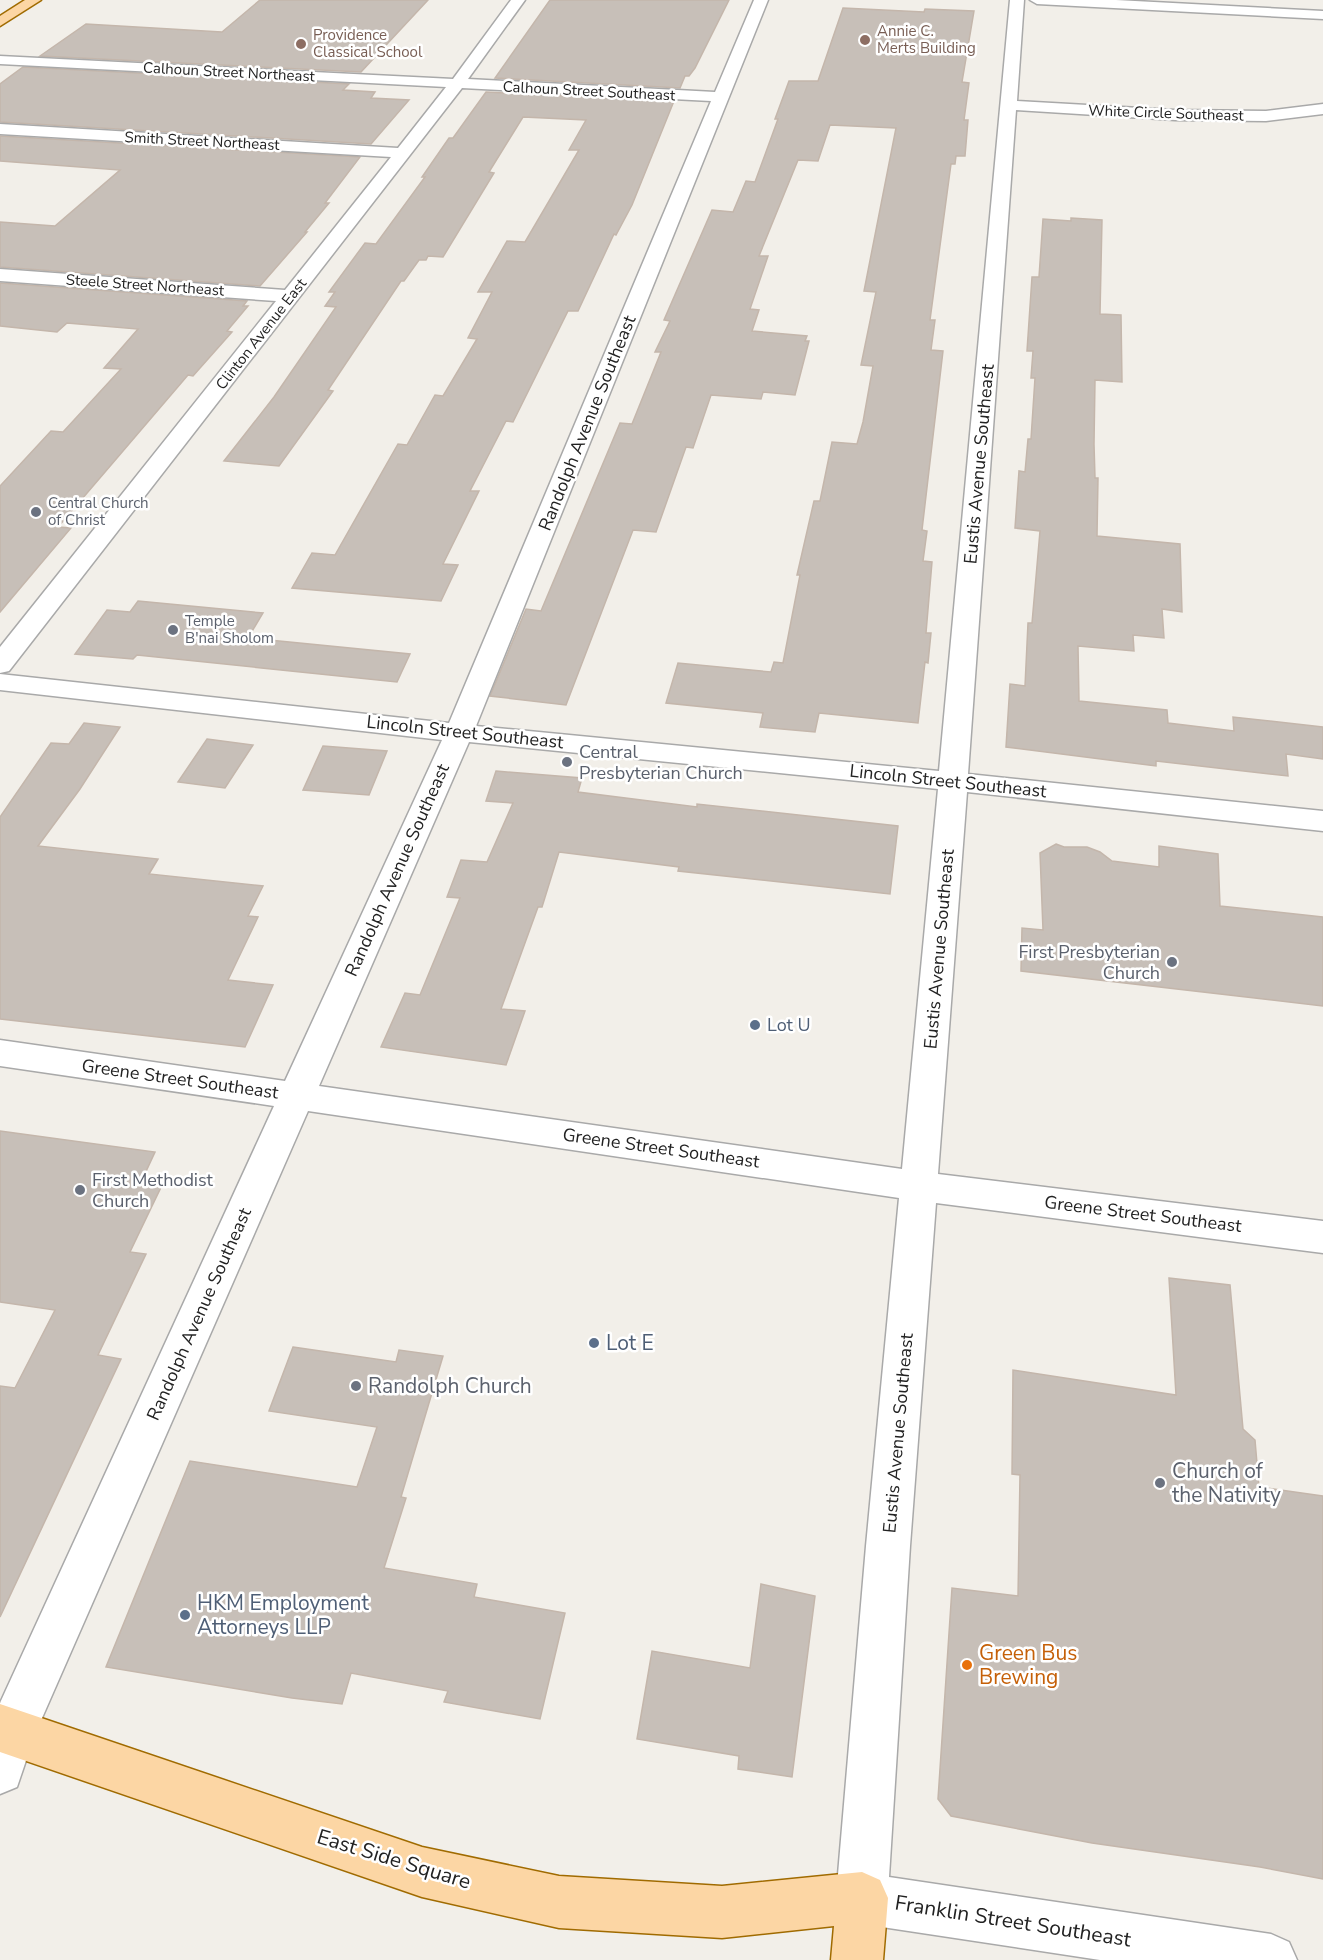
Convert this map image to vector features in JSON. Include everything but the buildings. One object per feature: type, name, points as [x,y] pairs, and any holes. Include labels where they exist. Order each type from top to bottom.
[{"type":"main road","points":[[0,22],[34,0]]},
{"type":"main road","name":"East Side Square","points":[[4,1743],[422,1872],[558,1902],[722,1912],[862,1898]]},
{"type":"main road","points":[[857,1960],[862,1898]]},
{"type":"street","name":"Clinton Avenue East","points":[[0,665],[457,84],[518,0]]},
{"type":"street","name":"Randolph Avenue Southeast","points":[[4,1743],[459,732],[761,0]]},
{"type":"street","name":"Eustis Avenue Southeast","points":[[862,1898],[888,1546],[1017,0]]},
{"type":"street","points":[[1037,0],[1323,15]]},
{"type":"street","name":"Calhoun Street Northeast","points":[[0,60],[457,84]]},
{"type":"street","name":"Calhoun Street Southeast","points":[[457,84],[721,97]]},
{"type":"street","name":"White Circle Southeast","points":[[1008,105],[1266,116],[1323,109]]},
{"type":"street","name":"Smith Street Northeast","points":[[0,129],[403,153]]},
{"type":"street","name":"Steele Street Northeast","points":[[0,275],[290,296]]},
{"type":"street","name":"Lincoln Street Southeast","points":[[0,682],[1323,821]]},
{"type":"street","name":"Greene Street Southeast","points":[[0,1053],[919,1186],[1323,1237]]},
{"type":"street","name":"Franklin Street Southeast","points":[[862,1898],[1271,1960]]},
{"type":"place","name":"Annie C. Merts Building","points":[[865,40]]},
{"type":"place","name":"Providence Classical School","points":[[301,44]]},
{"type":"place","name":"Central Church of Christ","points":[[36,512]]},
{"type":"place","name":"Temple B'nai Sholom","points":[[173,630]]},
{"type":"place","name":"Central Presbyterian Church","points":[[567,762]]},
{"type":"place","name":"First Presbyterian Church","points":[[1172,962]]},
{"type":"place","name":"Lot U","points":[[755,1025]]},
{"type":"place","name":"First Methodist Church","points":[[80,1190]]},
{"type":"place","name":"Lot E","points":[[594,1343]]},
{"type":"place","name":"Randolph Church","points":[[356,1386]]},
{"type":"place","name":"Church of the Nativity","points":[[1160,1483]]},
{"type":"place","name":"HKM Employment Attorneys LLP","points":[[185,1615]]},
{"type":"place","name":"Green Bus Brewing","points":[[967,1665]]}]
